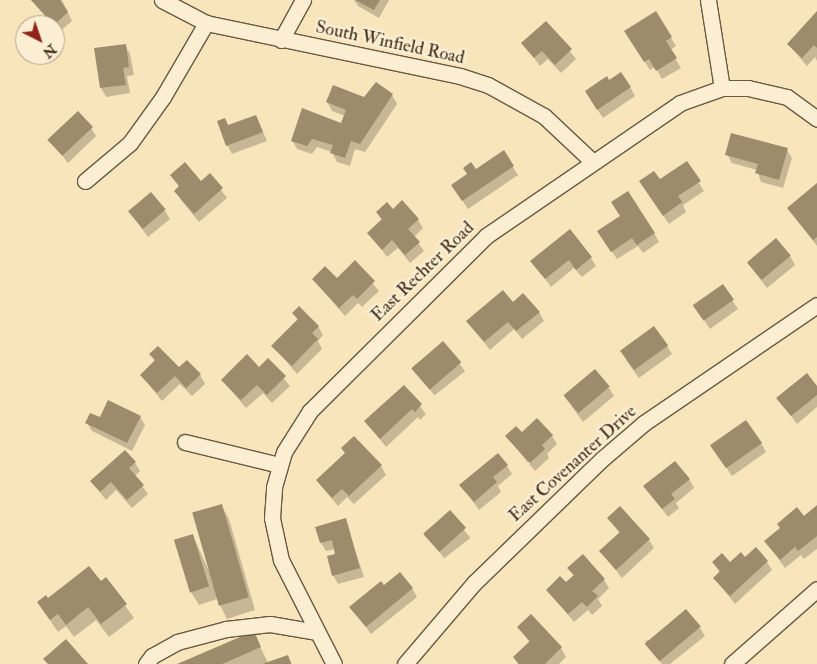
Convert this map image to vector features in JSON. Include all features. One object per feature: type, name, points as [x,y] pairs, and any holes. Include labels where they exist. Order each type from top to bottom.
[{"type":"street","name":"South Winfield Road","points":[[162,0],[206,23],[460,76],[488,85],[544,116],[592,161]]},
{"type":"street","points":[[281,40],[303,0]]},
{"type":"street","points":[[708,0],[722,88]]},
{"type":"street","points":[[85,181],[130,143],[190,55],[206,23]]},
{"type":"street","name":"East Rechter Road","points":[[334,664],[287,573],[275,540],[272,498],[279,465],[290,440],[310,411],[470,250],[522,209],[680,103],[722,88],[748,88],[776,94],[794,102],[817,120]]},
{"type":"street","name":"East Covenanter Drive","points":[[405,664],[474,583],[602,459],[644,424],[817,305]]},
{"type":"street","points":[[185,442],[279,465]]},
{"type":"street","points":[[732,664],[817,589]]},
{"type":"street","points":[[146,664],[152,656],[177,642],[226,629],[270,624],[317,632]]},
{"type":"building","points":[[31,0],[60,0],[68,12],[65,15],[45,15]]},
{"type":"building","points":[[355,0],[380,0],[374,10]]},
{"type":"building","points":[[656,11],[672,37],[666,41],[677,58],[656,71],[649,59],[644,62],[624,31]]},
{"type":"building","points":[[817,11],[817,48],[814,45],[802,58],[787,44]]},
{"type":"building","points":[[546,21],[572,49],[555,65],[542,51],[534,58],[521,43]]},
{"type":"building","points":[[126,44],[129,67],[123,68],[126,85],[100,88],[94,48]]},
{"type":"building","points":[[621,72],[631,87],[597,110],[585,91],[607,76],[609,80]]},
{"type":"building","points":[[376,82],[393,94],[360,144],[351,141],[345,158],[330,153],[333,145],[312,139],[307,146],[291,141],[302,108],[341,123],[346,110],[326,102],[333,85],[364,97]]},
{"type":"building","points":[[78,111],[93,127],[62,156],[47,140]]},
{"type":"building","points":[[256,115],[263,132],[226,146],[217,121],[225,118],[228,125]]},
{"type":"building","points":[[731,133],[788,148],[779,180],[755,173],[758,164],[725,155]]},
{"type":"building","points":[[504,150],[514,166],[462,201],[451,185],[467,174],[463,168],[471,162],[476,169]]},
{"type":"building","points":[[687,161],[701,181],[678,196],[682,202],[663,216],[639,181],[654,171],[660,179]]},
{"type":"building","points":[[185,162],[201,181],[210,173],[223,188],[194,214],[174,191],[179,186],[170,175]]},
{"type":"building","points":[[817,183],[817,237],[813,240],[787,208]]},
{"type":"building","points":[[628,191],[655,233],[637,245],[632,238],[611,252],[597,231],[620,216],[611,202]]},
{"type":"building","points":[[151,192],[166,210],[143,229],[128,211]]},
{"type":"building","points":[[402,200],[419,219],[408,229],[420,242],[405,255],[392,240],[382,250],[367,233],[382,219],[376,212],[387,202],[393,209]]},
{"type":"building","points":[[570,229],[592,257],[576,270],[569,260],[545,279],[530,261]]},
{"type":"building","points":[[776,238],[791,256],[762,280],[747,262]]},
{"type":"building","points":[[355,260],[375,281],[357,299],[353,295],[339,308],[312,279],[325,266],[337,278]]},
{"type":"building","points":[[723,284],[734,300],[704,321],[693,305]]},
{"type":"building","points":[[503,290],[513,302],[523,293],[540,312],[516,331],[508,322],[484,342],[466,321]]},
{"type":"building","points":[[299,306],[319,326],[312,333],[318,339],[292,366],[271,346],[298,319],[292,313]]},
{"type":"building","points":[[654,326],[668,345],[634,370],[620,351]]},
{"type":"building","points":[[443,341],[461,362],[430,390],[411,369]]},
{"type":"building","points":[[158,346],[179,367],[187,360],[201,374],[186,388],[175,376],[157,393],[140,375],[155,360],[149,354]]},
{"type":"building","points":[[247,354],[259,367],[268,358],[286,376],[267,395],[257,385],[241,400],[221,380]]},
{"type":"building","points":[[595,369],[610,387],[578,413],[564,395]]},
{"type":"building","points":[[807,373],[817,386],[817,395],[791,416],[776,398]]},
{"type":"building","points":[[404,385],[422,404],[415,412],[412,409],[380,439],[364,421]]},
{"type":"building","points":[[108,400],[141,416],[127,443],[85,423],[90,413],[100,417]]},
{"type":"building","points":[[537,418],[553,435],[542,445],[545,449],[530,463],[505,436],[516,426],[522,432]]},
{"type":"building","points":[[746,420],[762,443],[726,468],[710,445]]},
{"type":"building","points":[[354,436],[382,465],[349,496],[342,489],[332,498],[316,480],[345,453],[341,448]]},
{"type":"building","points":[[125,450],[136,462],[129,468],[144,485],[127,500],[111,482],[100,492],[90,481]]},
{"type":"building","points":[[498,453],[508,465],[493,477],[497,482],[474,502],[459,485]]},
{"type":"building","points":[[675,461],[690,479],[671,494],[675,499],[662,509],[643,486]]},
{"type":"building","points":[[222,504],[249,597],[219,606],[192,513]]},
{"type":"building","points":[[817,505],[817,536],[798,551],[795,547],[780,560],[764,541],[780,528],[777,524],[797,507],[804,516]]},
{"type":"building","points":[[620,506],[650,539],[616,570],[599,551],[620,532],[607,518]]},
{"type":"building","points":[[450,510],[466,528],[439,552],[423,534]]},
{"type":"building","points":[[346,518],[360,568],[332,576],[327,556],[335,554],[332,540],[320,543],[315,527]]},
{"type":"building","points":[[193,534],[209,587],[190,592],[174,540]]},
{"type":"building","points":[[756,547],[768,561],[730,596],[713,578],[720,571],[712,562],[722,553],[730,562],[741,552],[745,557]]},
{"type":"building","points":[[583,554],[605,579],[592,591],[598,596],[587,607],[582,602],[568,614],[546,590],[560,576],[566,582],[574,575],[567,568]]},
{"type":"building","points":[[89,566],[101,581],[106,577],[127,604],[101,624],[88,607],[66,625],[58,614],[50,620],[37,602],[46,595],[48,598]]},
{"type":"building","points":[[400,572],[413,588],[366,627],[349,607],[381,581],[384,585]]},
{"type":"building","points":[[686,609],[701,627],[659,661],[645,644]]},
{"type":"building","points":[[531,614],[562,647],[545,664],[519,664],[513,657],[530,641],[517,627]]},
{"type":"building","points":[[254,631],[261,647],[222,664],[177,664]]},
{"type":"building","points":[[66,639],[88,664],[48,664],[43,659]]},
{"type":"building","points":[[288,655],[291,664],[262,664]]}]
